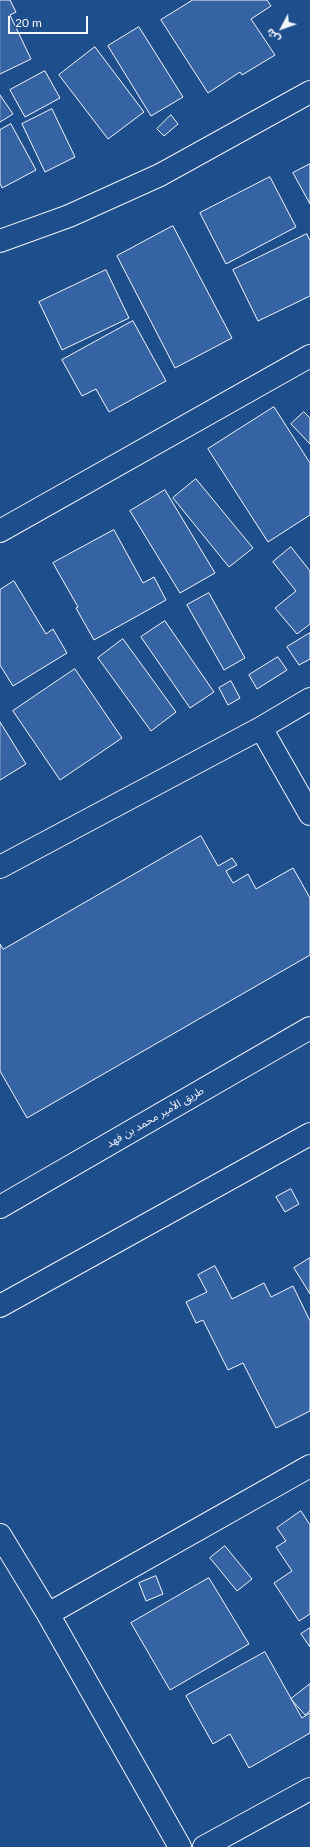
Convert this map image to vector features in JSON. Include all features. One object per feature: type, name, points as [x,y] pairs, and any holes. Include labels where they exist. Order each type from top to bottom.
[{"type":"street","points":[[0,241],[69,216],[160,175],[310,92]]},
{"type":"street","points":[[0,531],[310,356]]},
{"type":"street","points":[[0,868],[261,728],[310,699]]},
{"type":"street","points":[[261,728],[310,814]]},
{"type":"street","name":"طريق الأمير محمد بن فهد","points":[[0,1207],[310,1028]]},
{"type":"street","points":[[0,1306],[310,1134]]},
{"type":"street","points":[[48,1614],[310,1466]]},
{"type":"street","points":[[0,1535],[48,1614],[180,1847]]},
{"type":"street","points":[[204,1847],[310,1789]]},
{"type":"building","points":[[0,0],[10,0],[16,12],[10,15],[31,59],[0,74]]},
{"type":"building","points":[[193,0],[267,0],[271,6],[251,19],[275,55],[242,75],[240,72],[208,93],[161,20]]},
{"type":"building","points":[[139,27],[183,97],[151,116],[108,46]]},
{"type":"building","points":[[95,47],[144,112],[108,139],[59,75]]},
{"type":"building","points":[[45,71],[60,98],[25,117],[10,90]]},
{"type":"building","points":[[0,95],[13,114],[0,122]]},
{"type":"building","points":[[52,109],[75,157],[45,172],[22,124]]},
{"type":"building","points":[[171,115],[178,124],[164,136],[157,129]]},
{"type":"building","points":[[11,124],[36,170],[2,188],[0,183],[0,130]]},
{"type":"building","points":[[310,164],[310,204],[293,173]]},
{"type":"building","points":[[270,177],[296,227],[226,264],[200,213]]},
{"type":"building","points":[[173,226],[232,338],[175,368],[117,256]]},
{"type":"building","points":[[307,234],[310,241],[310,296],[258,321],[233,270]]},
{"type":"building","points":[[106,270],[129,318],[62,350],[39,302]]},
{"type":"building","points":[[133,321],[166,381],[109,412],[96,389],[82,396],[62,360]]},
{"type":"building","points":[[274,407],[310,463],[310,515],[268,542],[208,449]]},
{"type":"building","points":[[304,412],[310,418],[310,444],[291,424]]},
{"type":"building","points":[[196,479],[253,548],[229,567],[173,498]]},
{"type":"building","points":[[165,490],[215,573],[180,593],[130,511]]},
{"type":"building","points":[[114,530],[143,583],[154,577],[166,600],[94,640],[76,608],[78,607],[53,563]]},
{"type":"building","points":[[291,547],[310,571],[310,624],[297,634],[275,608],[296,591],[273,562]]},
{"type":"building","points":[[14,581],[46,634],[53,629],[67,653],[13,686],[0,665],[0,590]]},
{"type":"building","points":[[209,593],[245,658],[224,670],[187,605]]},
{"type":"building","points":[[165,621],[214,692],[190,708],[141,637]]},
{"type":"building","points":[[310,633],[310,659],[299,665],[287,647]]},
{"type":"building","points":[[123,639],[176,712],[151,731],[98,658]]},
{"type":"building","points":[[278,657],[287,670],[257,689],[249,675]]},
{"type":"building","points":[[75,669],[122,738],[60,780],[13,711]]},
{"type":"building","points":[[231,681],[240,698],[228,705],[219,688]]},
{"type":"building","points":[[0,722],[26,764],[0,780]]},
{"type":"building","points":[[201,836],[218,866],[232,858],[237,865],[226,871],[233,883],[248,874],[256,889],[293,868],[310,898],[310,955],[27,1118],[0,1071],[0,944],[3,949]]},
{"type":"building","points":[[291,1189],[299,1204],[285,1212],[276,1197]]},
{"type":"building","points":[[310,1258],[310,1294],[294,1268]]},
{"type":"building","points":[[215,1266],[232,1299],[264,1283],[271,1297],[293,1286],[310,1321],[310,1411],[276,1428],[243,1363],[228,1370],[203,1320],[196,1323],[186,1302],[207,1292],[198,1275]]},
{"type":"building","points":[[301,1511],[310,1525],[310,1614],[299,1621],[274,1583],[292,1571],[276,1547],[286,1541],[277,1528]]},
{"type":"building","points":[[225,1546],[252,1579],[237,1591],[210,1558]]},
{"type":"building","points":[[156,1576],[163,1594],[146,1601],[139,1583]]},
{"type":"building","points":[[209,1578],[249,1644],[170,1690],[131,1623]]},
{"type":"building","points":[[310,1628],[310,1647],[301,1634]]},
{"type":"building","points":[[265,1652],[302,1718],[310,1713],[310,1733],[249,1768],[230,1734],[213,1744],[186,1696]]},
{"type":"building","points":[[310,1684],[310,1711],[305,1715],[291,1699]]}]
